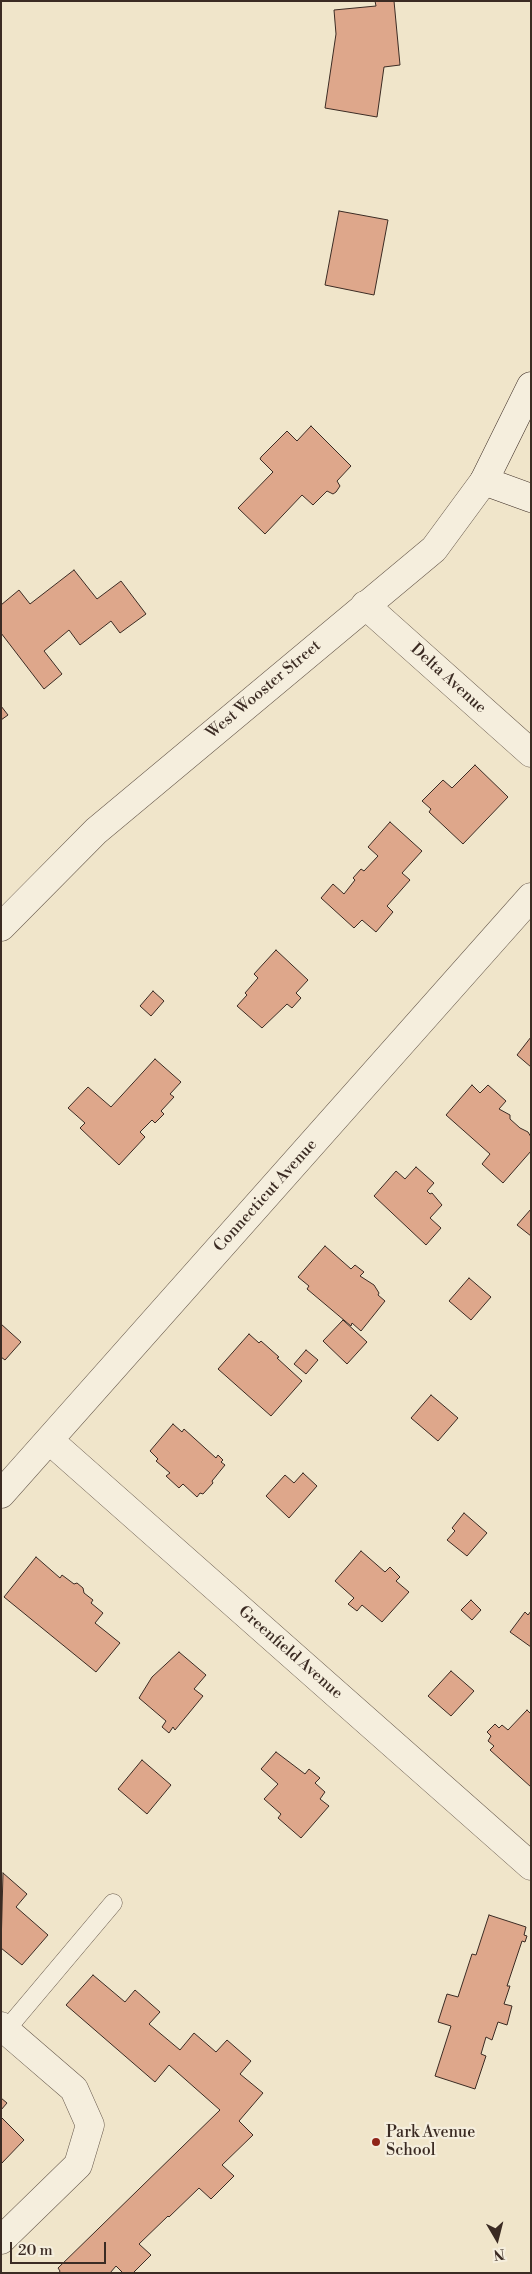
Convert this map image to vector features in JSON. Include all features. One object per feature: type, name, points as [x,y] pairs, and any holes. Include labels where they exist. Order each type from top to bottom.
[{"type":"street","name":"West Wooster Street","points":[[1,927],[96,831],[434,549],[484,481],[531,386]]},
{"type":"street","points":[[484,481],[531,498]]},
{"type":"street","name":"Delta Avenue","points":[[365,605],[531,753]]},
{"type":"street","name":"Connecticut Avenue","points":[[1,1494],[531,898]]},
{"type":"street","name":"Greenfield Avenue","points":[[49,1440],[531,1866]]},
{"type":"street","points":[[1,2240],[78,2164],[90,2125],[74,2089],[4,2028]]},
{"type":"lane","points":[[4,2028],[113,1903]]},
{"type":"building","points":[[375,1],[394,1],[400,65],[384,67],[377,117],[325,108],[336,34],[334,10],[376,6]]},
{"type":"building","points":[[339,211],[388,220],[374,295],[325,285]]},
{"type":"building","points":[[311,426],[351,466],[337,481],[340,486],[336,492],[333,494],[327,491],[313,505],[302,495],[265,534],[238,508],[273,472],[260,459],[261,457],[287,431],[297,441]]},
{"type":"building","points":[[74,570],[97,599],[121,581],[146,614],[120,633],[111,621],[80,645],[69,630],[44,651],[62,674],[44,689],[1,633],[1,605],[19,590],[30,604]]},
{"type":"building","points":[[1,706],[8,715],[1,720]]},
{"type":"building","points":[[475,765],[508,797],[463,844],[429,812],[431,809],[422,801],[443,780],[452,788]]},
{"type":"building","points":[[390,822],[422,851],[402,873],[410,880],[387,906],[393,912],[376,932],[362,920],[354,928],[321,898],[333,884],[344,894],[355,880],[353,878],[361,869],[364,871],[378,856],[368,847]]},
{"type":"building","points":[[276,950],[308,980],[296,993],[301,998],[292,1008],[287,1004],[262,1028],[237,1006],[258,978],[254,974]]},
{"type":"building","points":[[153,991],[164,1001],[151,1016],[140,1006]]},
{"type":"building","points":[[531,1037],[531,1067],[517,1055]]},
{"type":"building","points":[[155,1059],[181,1082],[170,1094],[174,1097],[161,1111],[164,1114],[155,1123],[152,1120],[140,1132],[145,1137],[119,1165],[80,1128],[85,1123],[68,1108],[88,1087],[111,1107]]},
{"type":"building","points":[[472,1085],[480,1093],[488,1085],[506,1101],[499,1109],[510,1115],[510,1119],[528,1132],[531,1137],[531,1151],[503,1183],[482,1164],[490,1154],[446,1115]]},
{"type":"building","points":[[416,1167],[434,1183],[427,1191],[430,1194],[432,1193],[442,1205],[430,1218],[441,1228],[426,1245],[374,1196],[396,1171],[405,1179]]},
{"type":"building","points":[[531,1209],[531,1236],[517,1225]]},
{"type":"building","points":[[325,1246],[351,1269],[355,1265],[364,1272],[360,1276],[374,1285],[379,1293],[378,1295],[385,1301],[361,1331],[352,1323],[351,1326],[307,1289],[309,1286],[298,1277]]},
{"type":"building","points":[[469,1278],[491,1297],[471,1320],[449,1301]]},
{"type":"building","points":[[343,1320],[367,1342],[347,1364],[323,1341]]},
{"type":"building","points":[[1,1324],[21,1342],[5,1360],[1,1357]]},
{"type":"building","points":[[249,1334],[259,1343],[261,1341],[302,1381],[271,1416],[218,1369]]},
{"type":"building","points":[[306,1350],[318,1360],[306,1374],[294,1364]]},
{"type":"building","points":[[431,1395],[458,1418],[438,1441],[411,1418]]},
{"type":"building","points":[[173,1424],[182,1432],[184,1429],[216,1458],[218,1455],[223,1460],[221,1462],[225,1465],[212,1481],[213,1483],[203,1494],[200,1493],[197,1497],[183,1484],[179,1488],[166,1476],[170,1473],[156,1461],[158,1459],[150,1451]]},
{"type":"building","points":[[303,1473],[317,1486],[289,1518],[266,1496],[285,1475],[294,1483]]},
{"type":"building","points":[[464,1513],[487,1533],[467,1556],[447,1540],[455,1531],[452,1528]]},
{"type":"building","points":[[361,1551],[385,1572],[390,1567],[400,1577],[396,1581],[409,1592],[382,1622],[362,1605],[357,1611],[348,1604],[354,1598],[335,1581]]},
{"type":"building","points":[[36,1557],[60,1578],[62,1575],[83,1588],[84,1593],[93,1600],[91,1603],[103,1613],[95,1623],[120,1643],[96,1672],[4,1597]]},
{"type":"building","points":[[471,1600],[481,1610],[472,1620],[461,1610]]},
{"type":"building","points":[[531,1611],[531,1647],[510,1632],[525,1612],[528,1615]]},
{"type":"building","points":[[179,1652],[206,1675],[194,1689],[203,1696],[175,1730],[173,1727],[169,1733],[162,1727],[166,1721],[139,1698],[152,1677]]},
{"type":"building","points":[[451,1671],[474,1691],[451,1716],[428,1696]]},
{"type":"building","points":[[527,1710],[531,1714],[531,1787],[490,1750],[494,1746],[488,1741],[491,1736],[487,1732],[495,1724],[499,1728],[502,1725],[508,1730]]},
{"type":"building","points":[[276,1752],[305,1774],[309,1769],[320,1778],[315,1783],[325,1792],[320,1799],[329,1806],[301,1838],[278,1818],[281,1814],[264,1799],[278,1784],[261,1769]]},
{"type":"building","points":[[142,1760],[171,1785],[147,1814],[118,1789]]},
{"type":"building","points":[[3,1873],[27,1894],[16,1907],[48,1935],[22,1965],[1,1948]]},
{"type":"building","points":[[489,1915],[526,1927],[524,1935],[527,1936],[525,1942],[522,1941],[507,1986],[510,1986],[504,2004],[512,2006],[507,2025],[498,2022],[492,2040],[486,2037],[481,2054],[486,2056],[475,2089],[435,2076],[451,2026],[438,2022],[447,1994],[458,1997],[472,1954],[476,1955]]},
{"type":"building","points":[[93,1975],[125,2002],[135,1990],[160,2012],[149,2024],[180,2050],[194,2033],[216,2052],[227,2040],[251,2061],[240,2074],[263,2093],[239,2121],[253,2135],[222,2165],[234,2176],[211,2199],[199,2188],[168,2216],[139,2244],[151,2255],[133,2273],[123,2273],[116,2266],[110,2273],[59,2273],[58,2268],[220,2110],[169,2065],[155,2082],[66,2005]]},
{"type":"building","points":[[1,2098],[7,2103],[1,2110]]},
{"type":"building","points":[[1,2117],[24,2140],[1,2164]]},
{"type":"place","name":"Park Avenue School","points":[[376,2142]]}]
